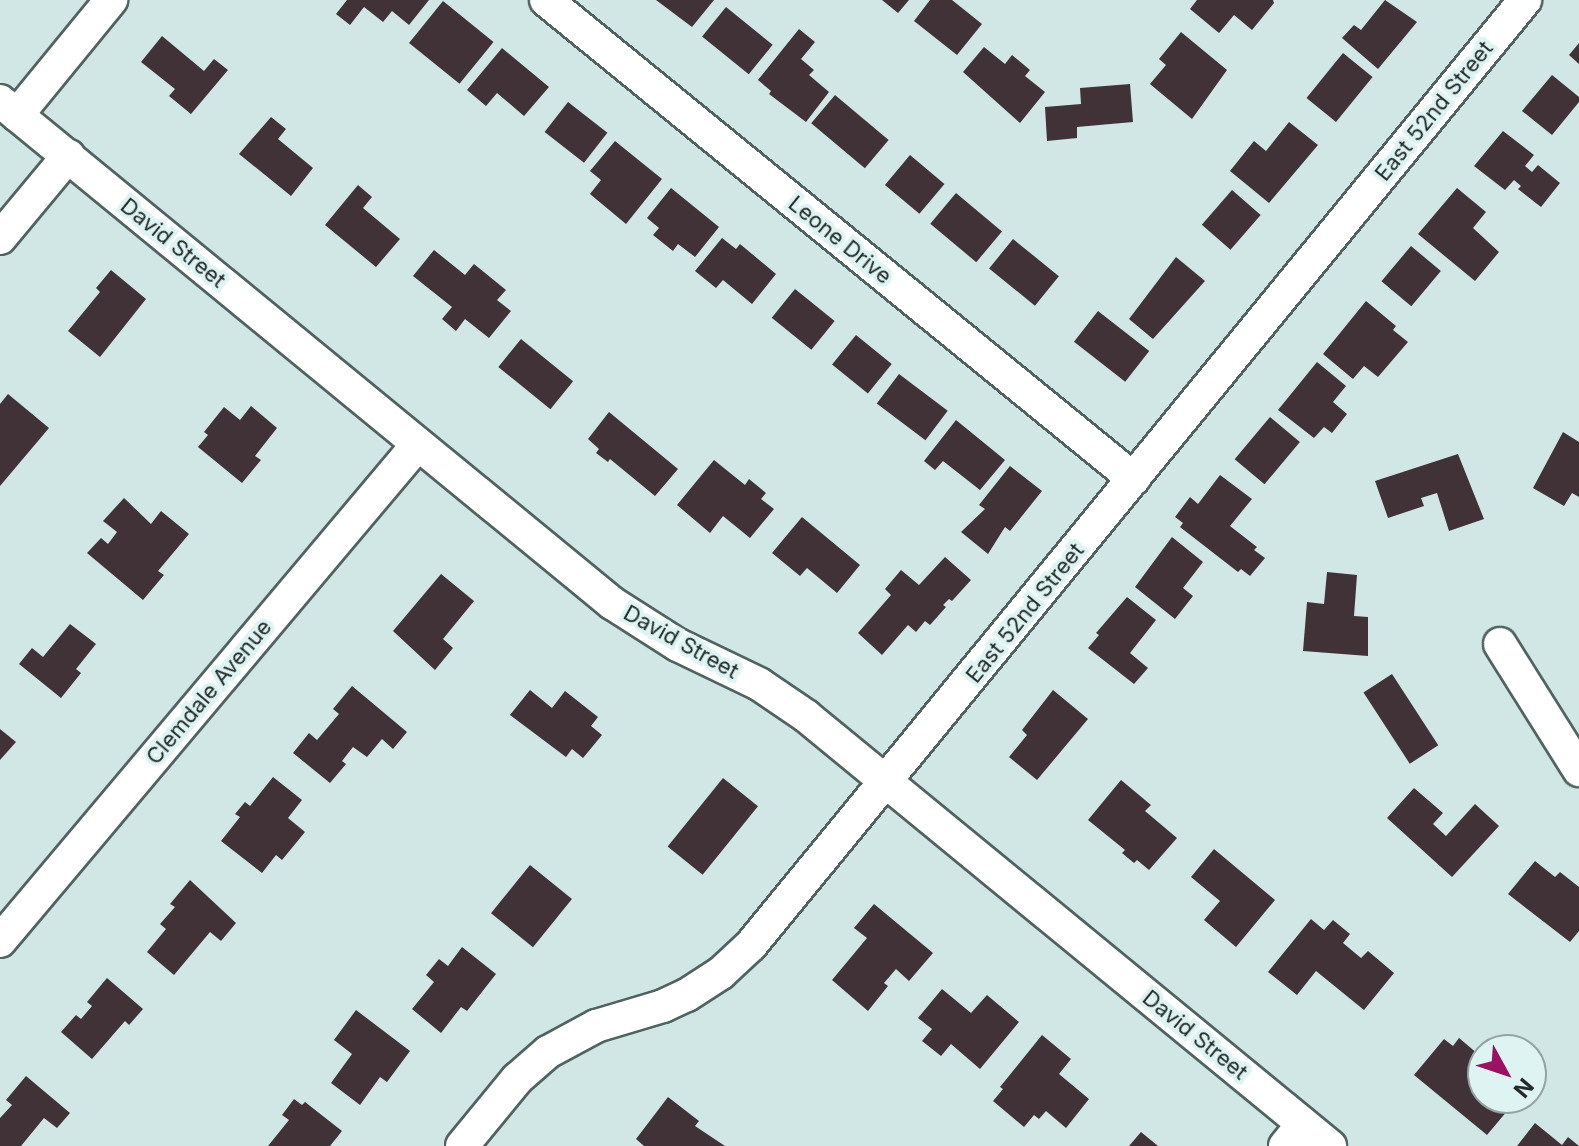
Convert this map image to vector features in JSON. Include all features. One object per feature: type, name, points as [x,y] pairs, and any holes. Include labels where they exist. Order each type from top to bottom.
[{"type":"street","points":[[9,108],[111,0]]},
{"type":"street","name":"Leone Drive","points":[[546,0],[1134,479]]},
{"type":"street","name":"East 52nd Street","points":[[463,1146],[517,1079],[548,1052],[596,1026],[663,1006],[721,973],[760,935],[1525,0]]},
{"type":"street","name":"David Street","points":[[9,108],[631,617],[787,703],[886,782],[1294,1135],[1330,1146]]},
{"type":"street","points":[[0,238],[68,156]]},
{"type":"street","name":"Clemdale Avenue","points":[[0,941],[418,444]]},
{"type":"street","points":[[1500,644],[1579,770]]},
{"type":"building","points":[[347,0],[429,0],[409,25],[392,11],[383,22],[364,7],[350,25],[336,14]]},
{"type":"building","points":[[656,0],[714,0],[692,27]]},
{"type":"building","points":[[882,0],[909,0],[898,13]]},
{"type":"building","points":[[930,0],[952,0],[982,24],[957,55],[914,21]]},
{"type":"building","points":[[1197,0],[1273,0],[1274,3],[1252,30],[1234,15],[1219,33],[1190,9]]},
{"type":"building","points":[[1385,0],[1417,22],[1378,69],[1342,38],[1354,25],[1361,30]]},
{"type":"building","points":[[443,1],[494,42],[460,84],[409,43]]},
{"type":"building","points":[[726,7],[773,45],[749,74],[702,37]]},
{"type":"building","points":[[799,29],[815,42],[801,59],[814,70],[809,75],[829,92],[806,122],[769,94],[771,91],[758,80]]},
{"type":"building","points":[[1181,32],[1227,70],[1192,119],[1150,84],[1166,65],[1159,59]]},
{"type":"building","points":[[162,36],[204,71],[214,59],[228,70],[191,114],[169,96],[175,89],[141,62]]},
{"type":"building","points":[[1579,43],[1579,64],[1569,55]]},
{"type":"building","points":[[984,47],[1005,64],[1012,55],[1030,70],[1025,76],[1045,92],[1020,123],[963,72]]},
{"type":"building","points":[[502,48],[549,87],[524,116],[497,93],[486,106],[467,90]]},
{"type":"building","points":[[1343,53],[1373,77],[1336,122],[1306,98]]},
{"type":"building","points":[[1552,75],[1579,97],[1579,102],[1552,135],[1522,111]]},
{"type":"building","points":[[1130,84],[1133,122],[1077,127],[1077,138],[1047,141],[1045,107],[1081,104],[1080,88]]},
{"type":"building","points":[[835,95],[889,140],[865,168],[811,123]]},
{"type":"building","points":[[568,102],[607,133],[584,163],[545,132]]},
{"type":"building","points":[[271,117],[286,129],[278,139],[313,168],[291,196],[239,154]]},
{"type":"building","points":[[1289,122],[1318,145],[1269,203],[1230,171],[1254,141],[1266,151]]},
{"type":"building","points":[[1503,131],[1534,155],[1525,166],[1532,172],[1538,165],[1560,183],[1541,207],[1518,189],[1521,186],[1514,180],[1505,190],[1474,166]]},
{"type":"building","points":[[615,141],[662,179],[626,224],[590,194],[601,180],[590,171]]},
{"type":"building","points":[[910,155],[944,184],[919,214],[885,185]]},
{"type":"building","points":[[358,185],[372,197],[363,208],[400,239],[376,267],[325,225]]},
{"type":"building","points":[[671,188],[719,227],[695,257],[678,244],[673,251],[653,235],[659,228],[647,218]]},
{"type":"building","points":[[1457,188],[1486,212],[1473,228],[1499,252],[1475,281],[1418,234]]},
{"type":"building","points":[[1232,190],[1261,215],[1231,250],[1202,225]]},
{"type":"building","points":[[956,193],[1002,232],[976,262],[930,224]]},
{"type":"building","points":[[722,238],[736,249],[740,244],[776,274],[752,304],[723,280],[716,288],[695,271]]},
{"type":"building","points":[[1013,239],[1059,276],[1035,306],[989,269]]},
{"type":"building","points":[[1411,246],[1441,271],[1411,306],[1381,281]]},
{"type":"building","points":[[434,250],[465,275],[474,264],[506,290],[497,300],[511,311],[489,338],[465,319],[456,331],[442,319],[452,307],[413,276]]},
{"type":"building","points":[[1176,257],[1205,281],[1153,339],[1129,319]]},
{"type":"building","points":[[111,270],[146,299],[100,357],[68,331],[100,292],[96,288]]},
{"type":"building","points":[[795,289],[835,321],[811,350],[772,318]]},
{"type":"building","points":[[1366,301],[1396,326],[1393,330],[1408,342],[1378,377],[1364,366],[1353,379],[1323,354]]},
{"type":"building","points":[[1098,311],[1149,351],[1125,382],[1074,342]]},
{"type":"building","points":[[856,335],[892,364],[868,393],[832,365]]},
{"type":"building","points":[[521,339],[573,381],[550,409],[498,367]]},
{"type":"building","points":[[1317,362],[1346,386],[1333,402],[1347,414],[1332,433],[1324,427],[1314,438],[1278,410]]},
{"type":"building","points":[[899,374],[948,411],[925,440],[877,404]]},
{"type":"building","points":[[8,394],[49,428],[0,486],[0,404]]},
{"type":"building","points":[[251,406],[277,428],[255,456],[261,460],[242,483],[198,447],[208,435],[204,432],[224,407],[240,420]]},
{"type":"building","points":[[609,412],[678,469],[655,496],[610,459],[608,462],[596,453],[599,449],[588,439]]},
{"type":"building","points":[[1270,417],[1300,442],[1265,484],[1235,459]]},
{"type":"building","points":[[956,420],[1005,460],[980,490],[943,461],[935,470],[924,461]]},
{"type":"building","points":[[1563,432],[1579,442],[1579,497],[1572,493],[1564,506],[1533,488]]},
{"type":"building","points":[[1458,454],[1484,519],[1449,531],[1437,493],[1421,498],[1424,506],[1388,518],[1375,481]]},
{"type":"building","points":[[714,460],[745,485],[749,479],[766,493],[761,499],[774,509],[750,538],[723,516],[710,533],[677,505]]},
{"type":"building","points":[[1010,466],[1042,491],[1010,531],[1005,527],[988,554],[961,532],[985,509],[979,505]]},
{"type":"building","points":[[1220,475],[1252,499],[1230,526],[1257,547],[1254,550],[1265,558],[1250,576],[1241,569],[1238,572],[1180,527],[1183,523],[1175,517],[1190,497],[1198,504]]},
{"type":"building","points":[[124,498],[151,524],[161,511],[189,534],[158,571],[164,575],[143,600],[87,553],[101,538],[108,544],[117,532],[103,521]]},
{"type":"building","points":[[802,517],[860,565],[837,593],[807,568],[800,576],[772,553]]},
{"type":"building","points":[[1172,537],[1203,562],[1183,588],[1193,596],[1175,619],[1135,587]]},
{"type":"building","points":[[945,557],[971,580],[952,601],[949,599],[943,605],[946,607],[930,625],[925,621],[916,632],[908,625],[882,655],[858,633],[891,595],[885,589],[901,570],[919,585]]},
{"type":"building","points":[[1327,572],[1357,575],[1354,616],[1368,617],[1368,656],[1303,651],[1307,602],[1324,604]]},
{"type":"building","points":[[441,574],[474,601],[443,639],[453,648],[435,670],[393,631]]},
{"type":"building","points":[[1127,597],[1156,620],[1130,653],[1148,668],[1134,684],[1088,648],[1099,635],[1096,633]]},
{"type":"building","points":[[70,624],[96,644],[76,669],[81,673],[61,698],[19,664],[32,648],[43,657]]},
{"type":"building","points":[[1392,674],[1438,745],[1410,764],[1363,693]]},
{"type":"building","points":[[352,686],[407,732],[393,749],[382,739],[367,757],[353,747],[342,761],[346,764],[330,783],[293,753],[309,733],[317,740],[339,714],[333,709]]},
{"type":"building","points":[[530,690],[552,708],[565,691],[598,717],[591,726],[602,735],[583,758],[572,749],[566,757],[510,715]]},
{"type":"building","points":[[1053,690],[1088,719],[1037,780],[1009,757],[1027,735],[1022,730]]},
{"type":"building","points":[[0,729],[16,742],[0,760]]},
{"type":"building","points":[[273,777],[302,800],[288,818],[305,832],[282,860],[276,855],[262,873],[221,841],[240,817],[235,814],[245,802],[250,806]]},
{"type":"building","points":[[723,778],[758,806],[703,875],[668,846]]},
{"type":"building","points":[[1121,780],[1151,805],[1145,811],[1177,838],[1149,870],[1137,860],[1134,863],[1122,853],[1125,850],[1088,820]]},
{"type":"building","points":[[1414,788],[1443,813],[1433,824],[1446,836],[1475,804],[1499,826],[1452,877],[1387,818]]},
{"type":"building","points":[[1214,849],[1275,900],[1236,947],[1204,920],[1220,901],[1191,877]]},
{"type":"building","points":[[1535,861],[1555,877],[1560,872],[1579,887],[1579,931],[1570,942],[1508,894]]},
{"type":"building","points":[[530,865],[572,899],[533,947],[491,913]]},
{"type":"building","points":[[190,880],[236,923],[221,941],[210,932],[174,975],[147,952],[166,929],[160,924],[175,907],[170,904]]},
{"type":"building","points":[[874,904],[933,953],[909,981],[896,969],[884,983],[888,986],[868,1011],[832,980],[867,938],[854,928]]},
{"type":"building","points":[[1311,919],[1324,930],[1333,920],[1350,934],[1343,943],[1361,958],[1368,951],[1394,973],[1364,1010],[1316,971],[1297,995],[1268,972]]},
{"type":"building","points":[[462,947],[496,974],[467,1011],[461,1007],[441,1033],[412,1009],[434,982],[426,975],[439,959],[448,966]]},
{"type":"building","points":[[107,978],[143,1009],[129,1025],[125,1021],[92,1059],[61,1032],[76,1015],[81,1019],[92,1006],[87,1002]]},
{"type":"building","points":[[942,989],[971,1013],[987,995],[1019,1022],[980,1069],[951,1044],[941,1056],[922,1041],[932,1029],[918,1018]]},
{"type":"building","points":[[356,1010],[410,1051],[387,1082],[380,1077],[360,1105],[331,1083],[352,1054],[334,1040]]},
{"type":"building","points":[[1042,1035],[1071,1059],[1059,1074],[1089,1099],[1066,1128],[1046,1111],[1039,1119],[1034,1115],[1024,1127],[993,1101],[1003,1089],[1000,1087]]},
{"type":"building","points":[[1459,1038],[1467,1045],[1467,1114],[1505,1114],[1487,1135],[1414,1075],[1444,1039],[1453,1046]]},
{"type":"building","points":[[26,1076],[70,1113],[57,1128],[44,1118],[21,1146],[0,1146],[0,1118],[12,1105],[6,1100]]},
{"type":"building","points":[[668,1097],[699,1121],[695,1126],[725,1146],[644,1146],[636,1139]]},
{"type":"building","points":[[294,1099],[302,1105],[305,1102],[342,1131],[330,1146],[268,1146],[289,1120],[282,1115]]},
{"type":"building","points":[[1535,1123],[1562,1145],[1568,1137],[1579,1146],[1517,1146]]},
{"type":"building","points":[[1141,1132],[1158,1146],[1129,1146]]}]
